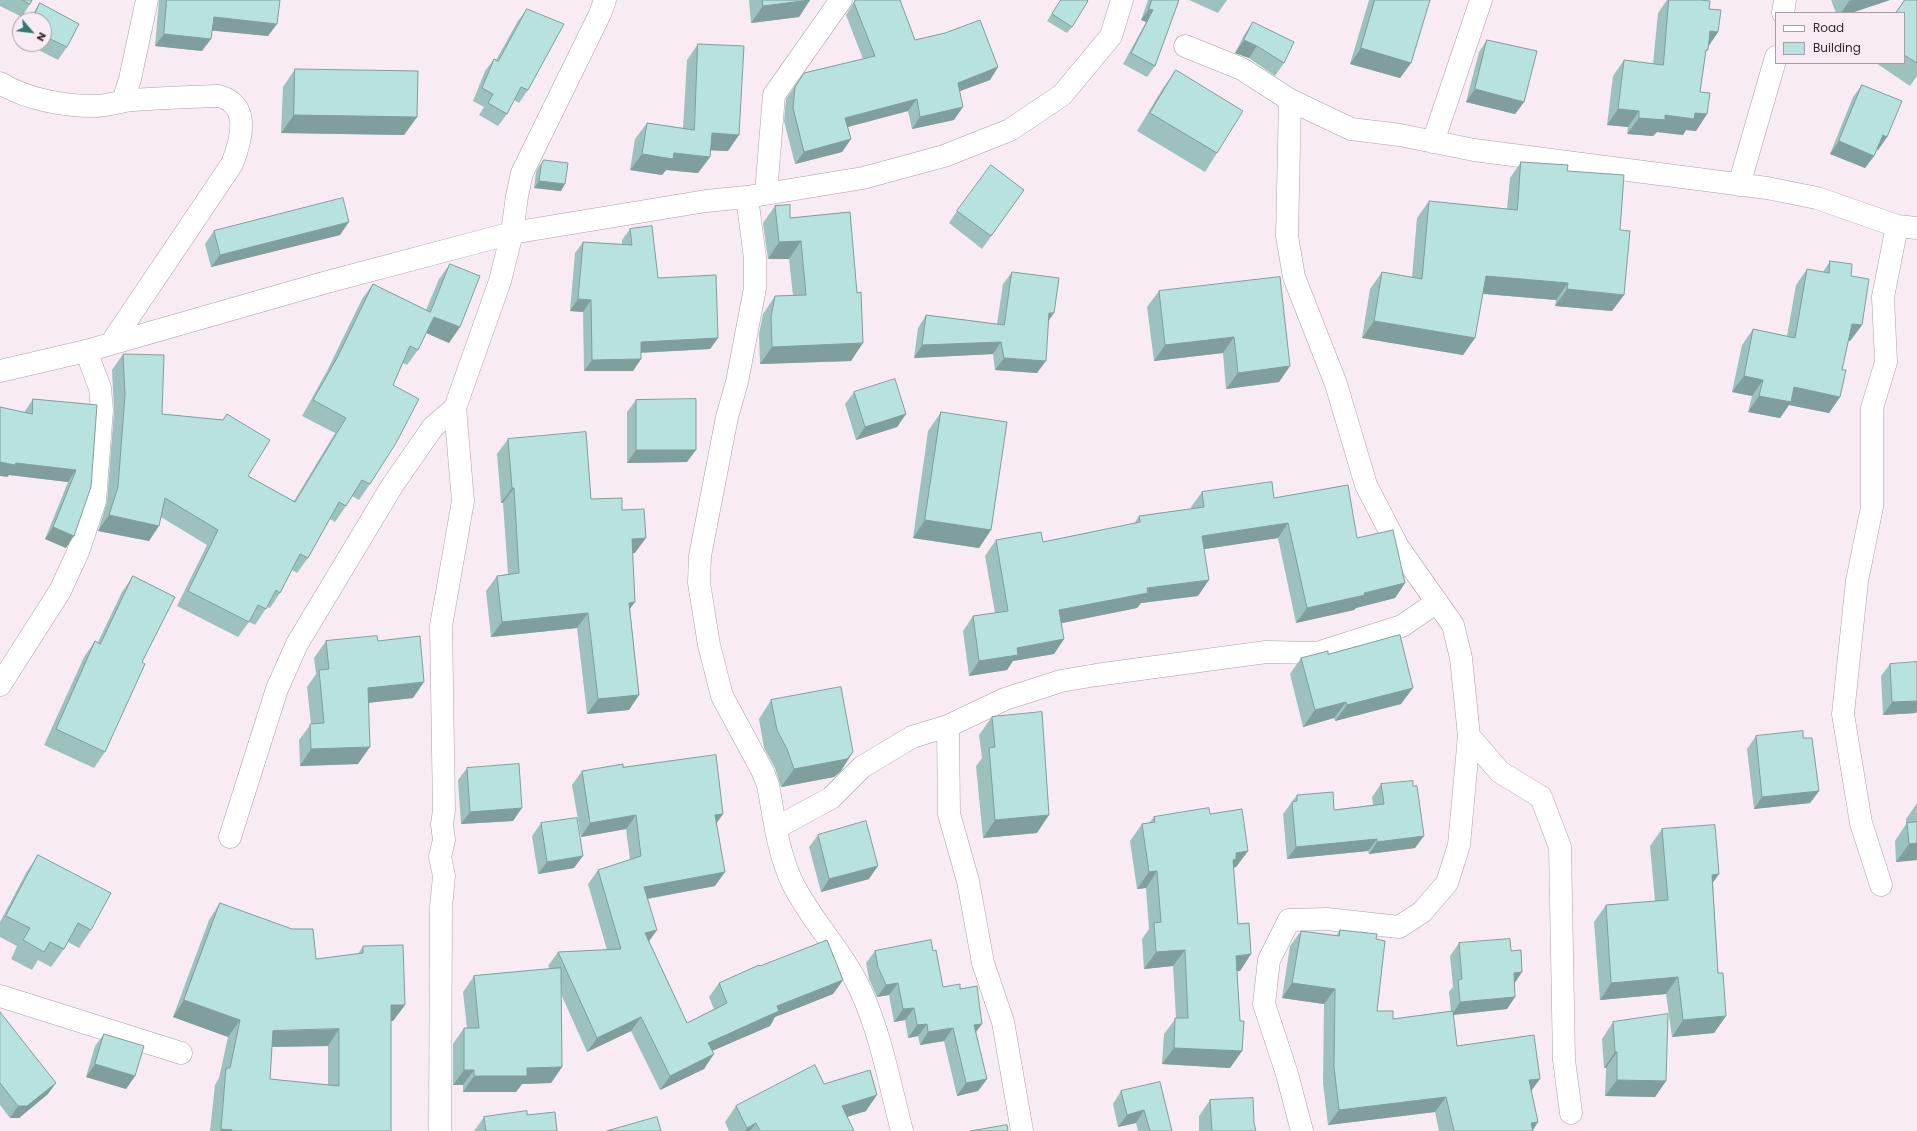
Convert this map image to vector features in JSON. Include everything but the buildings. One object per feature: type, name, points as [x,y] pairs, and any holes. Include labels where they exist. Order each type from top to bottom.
[{"type":"street","points":[[123,101],[130,79],[147,0]]},
{"type":"street","points":[[440,1131],[441,907],[444,876],[440,858],[444,840],[442,824],[444,810],[441,626],[463,501],[455,408],[500,281],[512,233],[516,196],[522,173],[600,14],[605,0]]},
{"type":"street","points":[[841,0],[774,95],[756,195],[755,288],[737,382],[727,417],[700,556],[699,583],[709,645],[722,696],[763,772],[768,785],[785,868],[804,903],[845,960],[861,992],[875,1030],[902,1131]]},
{"type":"street","points":[[0,371],[86,351],[112,342],[512,233],[706,200],[756,195],[863,178],[944,156],[1010,130],[1062,95],[1111,36],[1122,0]]},
{"type":"street","points":[[1433,142],[1482,0]]},
{"type":"street","points":[[1783,12],[1785,0]]},
{"type":"street","points":[[1185,46],[1242,69],[1290,100],[1351,129],[1474,150],[1739,184],[1817,198],[1907,227],[1883,297],[1886,362],[1872,408],[1872,507],[1857,582],[1843,714],[1862,823],[1881,885]]},
{"type":"street","points":[[1739,184],[1775,60]]},
{"type":"street","points":[[0,83],[20,93],[37,99],[54,102],[94,106],[123,101],[219,96],[229,98],[237,108],[242,122],[240,146],[232,164],[112,342]]},
{"type":"street","points":[[1290,100],[1287,236],[1294,277],[1336,384],[1366,484],[1398,546],[1453,624],[1461,658],[1469,736],[1459,846],[1447,883],[1422,912],[1399,927],[1327,920],[1289,920],[1269,960],[1264,1004],[1287,1074],[1302,1131]]},
{"type":"street","points":[[0,685],[60,591],[78,552],[95,501],[102,410],[100,388],[86,351]]},
{"type":"street","points":[[230,837],[277,689],[297,644],[392,486],[433,427],[455,408]]},
{"type":"street","points":[[776,828],[831,798],[862,767],[912,737],[948,726],[1005,699],[1061,681],[1266,652],[1317,653],[1402,626],[1437,602]]},
{"type":"street","points":[[948,726],[949,814],[968,881],[983,963],[1003,1022],[1022,1131]]},
{"type":"street","points":[[1469,736],[1500,772],[1541,797],[1560,847],[1564,1060],[1571,1113]]},
{"type":"street","points":[[0,996],[181,1054]]}]
